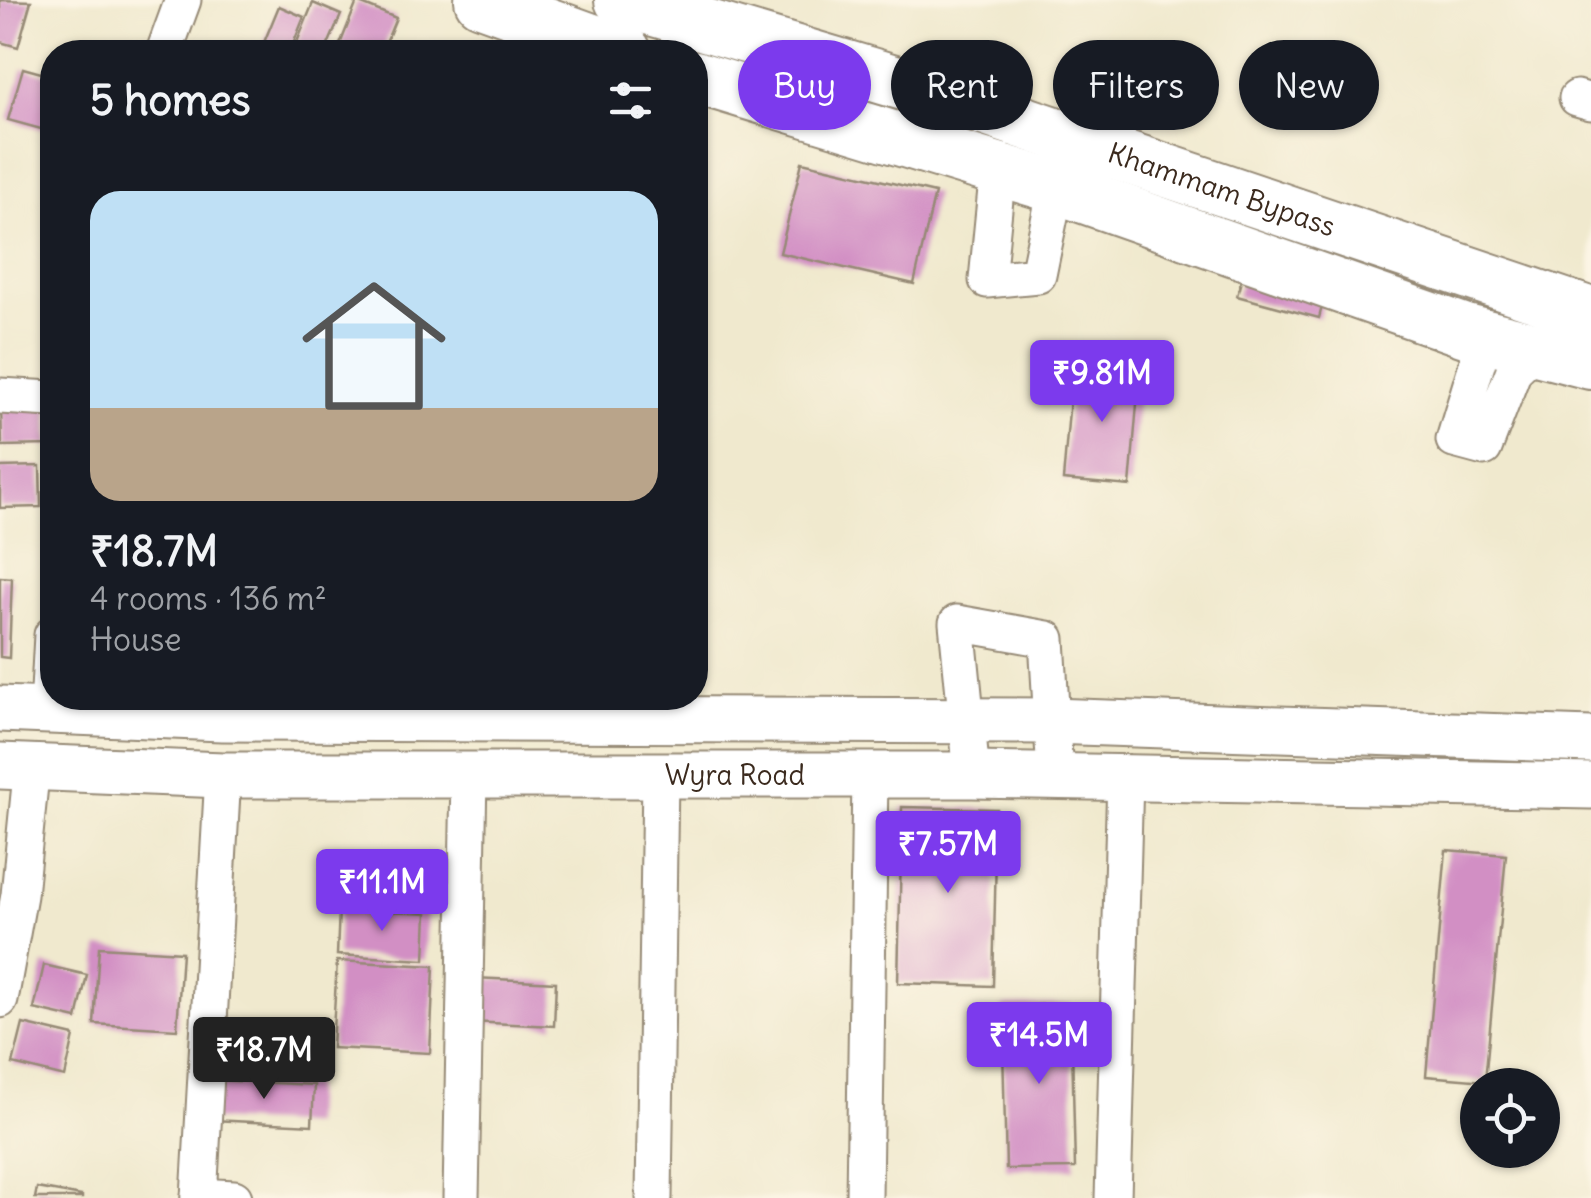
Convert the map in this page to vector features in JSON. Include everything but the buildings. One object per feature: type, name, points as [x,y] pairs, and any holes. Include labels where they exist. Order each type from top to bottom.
[{"type":"highway","points":[[481,0],[592,40]]},
{"type":"highway","name":"Khammam Bypass","points":[[621,0],[948,97],[1591,314]]},
{"type":"highway","name":"Khammam Bypass","points":[[708,81],[1056,188],[1466,331],[1591,364]]},
{"type":"main road","name":"Wyra Road","points":[[0,710],[40,708]]},
{"type":"main road","name":"Wyra Road","points":[[79,710],[181,710]]},
{"type":"main road","name":"Wyra Road","points":[[372,710],[1051,720],[1591,740]]},
{"type":"main road","points":[[105,772],[110,712]]},
{"type":"main road","name":"Wyra Road","points":[[16,765],[223,776],[1056,776],[1591,786]]},
{"type":"street","points":[[169,40],[184,0]]},
{"type":"street","points":[[998,169],[987,280],[1038,275],[1056,188]]},
{"type":"street","points":[[1466,331],[1478,350],[1478,360],[1454,440],[1484,448],[1514,370],[1537,348]]},
{"type":"street","points":[[0,396],[40,398]]},
{"type":"street","points":[[972,776],[970,720],[957,624],[1047,638],[1056,776]]},
{"type":"street","points":[[0,1000],[20,894],[16,765]]},
{"type":"street","points":[[211,1198],[223,776]]},
{"type":"street","points":[[461,1198],[469,776]]},
{"type":"street","points":[[654,1198],[660,776]]},
{"type":"street","points":[[864,1198],[870,776]]},
{"type":"street","points":[[1113,1198],[1126,778]]}]
